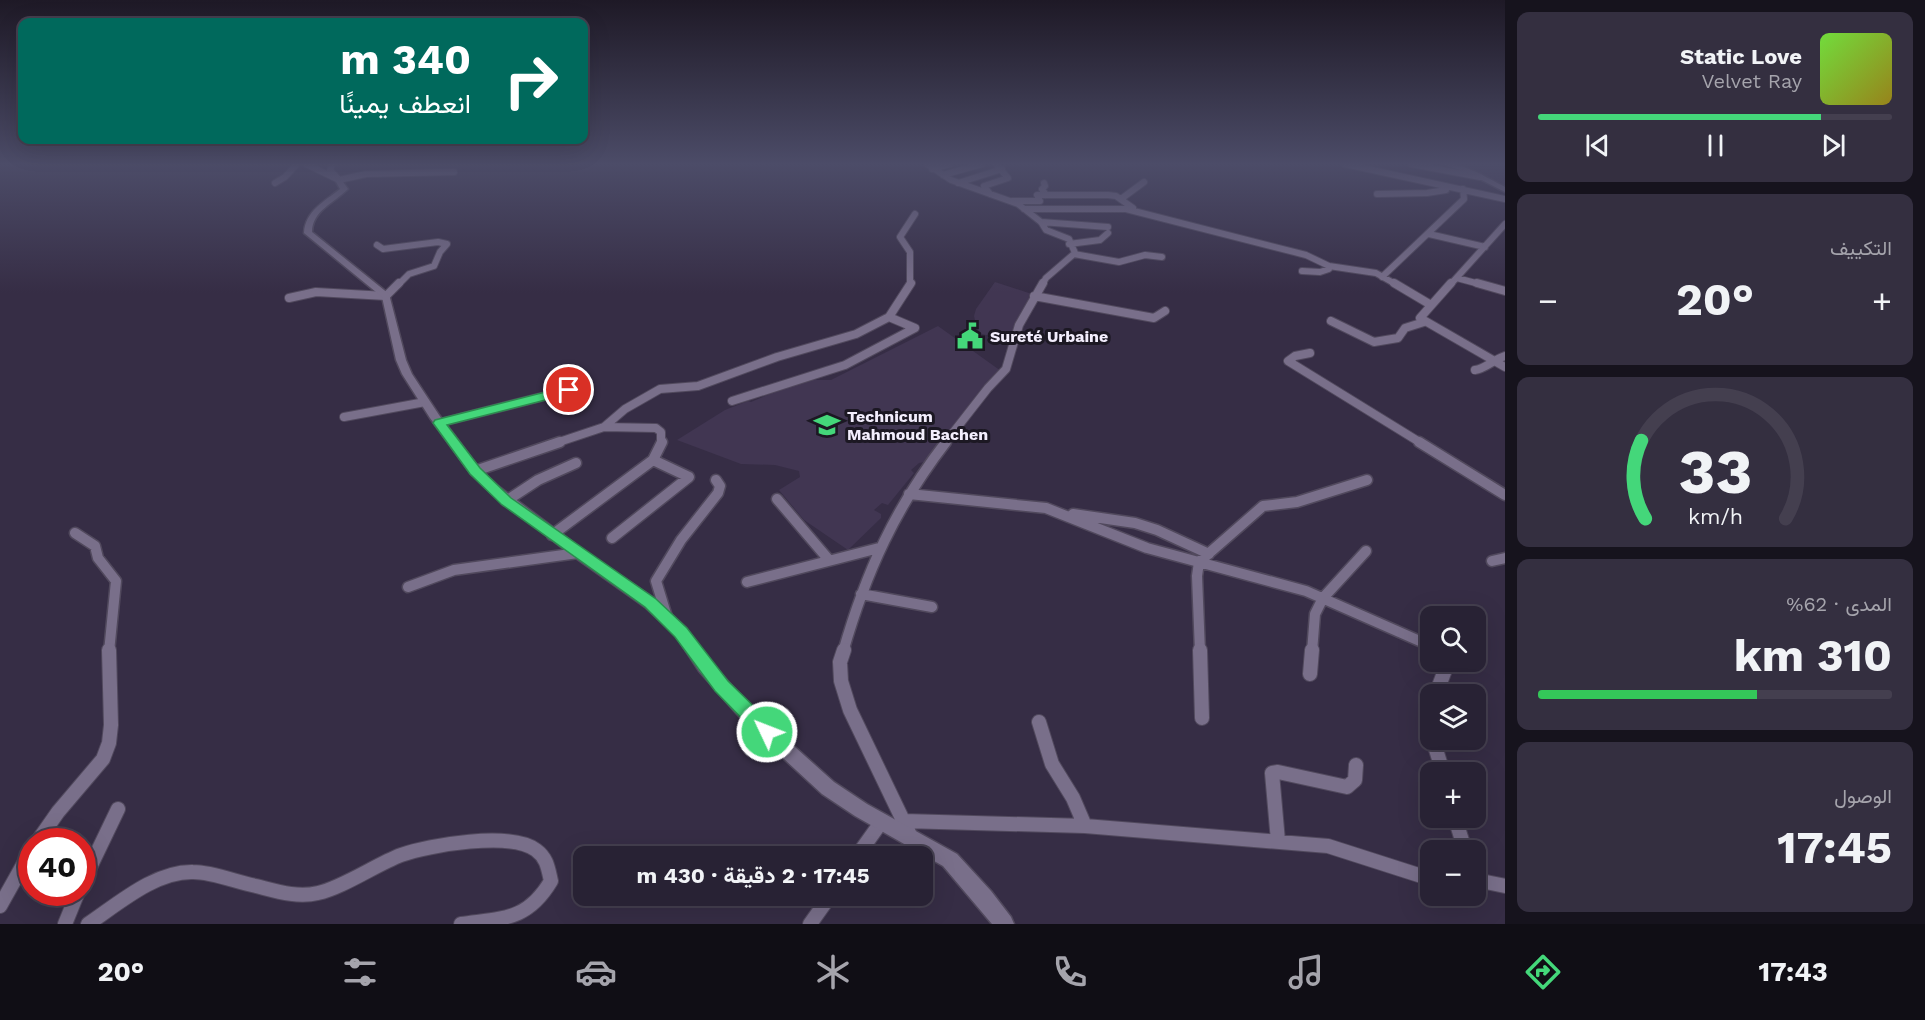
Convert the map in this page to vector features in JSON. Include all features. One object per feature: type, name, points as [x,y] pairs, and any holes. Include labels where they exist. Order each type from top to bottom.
[{"type":"street","points":[[320,207],[308,225],[308,233],[386,296],[401,360],[425,402],[475,471],[506,501],[620,580],[668,619],[681,632],[705,667],[751,718],[828,788],[950,860],[1004,924]]},
{"type":"street","points":[[1021,207],[1041,222],[1046,230],[1069,239],[1074,254]]},
{"type":"street","points":[[1131,207],[1137,212]]},
{"type":"street","points":[[1382,277],[1456,207]]},
{"type":"street","points":[[1024,209],[1110,208],[1137,212],[1278,247],[1306,255],[1329,266],[1354,268],[1382,277],[1431,305]]},
{"type":"street","points":[[604,427],[625,409],[660,389],[698,386],[777,357],[856,334],[889,317],[911,284],[910,252],[900,237],[915,213]]},
{"type":"street","points":[[1041,222],[1108,230],[1100,240],[1069,244]]},
{"type":"street","points":[[1504,227],[1420,318],[1505,367]]},
{"type":"street","points":[[1429,234],[1485,248]]},
{"type":"street","points":[[289,298],[316,292],[386,296],[409,274],[434,266],[447,244],[438,242],[383,249],[377,245]]},
{"type":"street","points":[[1074,254],[1119,262],[1145,255],[1162,257]]},
{"type":"street","points":[[912,837],[850,710],[841,681],[840,662],[861,594],[879,548],[909,494],[981,397],[1006,369],[1019,325],[1046,278],[1074,254]]},
{"type":"street","points":[[1302,271],[1320,272],[1329,269],[1329,266]]},
{"type":"street","points":[[1456,278],[1505,291]]},
{"type":"street","points":[[1034,296],[1154,318],[1165,310]]},
{"type":"street","points":[[732,401],[845,364],[915,328],[889,317]]},
{"type":"street","points":[[1331,321],[1374,342],[1398,338],[1406,328],[1424,322]]},
{"type":"street","points":[[1310,353],[1295,356],[1288,361],[1505,495]]},
{"type":"street","points":[[1475,370],[1482,369],[1492,360],[1505,356]]},
{"type":"street","points":[[439,423],[569,390]]},
{"type":"street","points":[[344,417],[425,402]]},
{"type":"street","points":[[475,471],[604,427],[656,428],[661,432],[663,440],[653,460],[552,535]]},
{"type":"street","points":[[612,538],[689,477],[653,460]]},
{"type":"street","points":[[506,501],[538,480],[576,463]]},
{"type":"street","points":[[668,619],[656,581],[681,540],[718,493],[720,486],[716,480]]},
{"type":"street","points":[[1202,718],[1197,576],[1199,562],[1263,506],[1297,502],[1367,480]]},
{"type":"street","points":[[909,494],[1046,508],[1135,523],[1209,554]]},
{"type":"street","points":[[777,499],[829,560]]},
{"type":"street","points":[[1061,512],[1104,533],[1146,548],[1289,585],[1420,641]]},
{"type":"street","points":[[47,828],[92,774],[103,759],[110,743],[108,655],[116,581],[98,558],[95,546],[75,532]]},
{"type":"street","points":[[747,582],[879,548]]},
{"type":"street","points":[[1310,674],[1315,614],[1323,598],[1365,551]]},
{"type":"street","points":[[408,587],[454,570],[578,553]]},
{"type":"street","points":[[1492,561],[1505,558]]},
{"type":"street","points":[[861,594],[932,607]]},
{"type":"street","points":[[1039,722],[1052,764],[1073,798],[1085,826]]},
{"type":"street","points":[[1278,841],[1272,774],[1278,772],[1347,787],[1355,780],[1356,765]]},
{"type":"street","points":[[96,855],[118,809]]},
{"type":"street","points":[[864,846],[882,821]]},
{"type":"street","points":[[904,822],[1085,826],[1328,846],[1420,875]]},
{"type":"street","points":[[88,924],[130,895],[165,877],[193,872],[296,895],[320,893],[401,855],[439,844],[470,841],[511,842],[534,848],[548,861],[550,881],[541,898],[528,909],[511,917],[461,924]]},
{"type":"street","points":[[0,906],[18,874]]},
{"type":"street","points":[[1486,882],[1505,886]]},
{"type":"street","points":[[65,924],[72,906]]},
{"type":"street","points":[[810,924],[823,906]]},
{"type":"shaded area","points":[[995,282],[1032,294],[1009,340],[982,334],[977,329],[974,316],[976,309]]},
{"type":"shaded area","name":"Technicum Mahmoud Bachen","points":[[938,326],[1001,371],[994,375],[925,462],[919,463],[911,470],[914,473],[888,505],[882,503],[874,510],[881,514],[881,518],[848,550],[804,520],[779,490],[800,477],[799,471],[775,465],[741,464],[677,440],[725,410],[748,401],[751,402],[802,380],[831,380]]},
{"type":"place","name":"Sureté Urbaine","points":[[970,336]]},
{"type":"place","name":"Technicum Mahmoud Bachen","points":[[827,425]]},
{"type":"route","points":[[569,390],[439,423],[475,471],[506,501],[620,580],[650,603],[681,632],[721,686],[767,732]]}]
